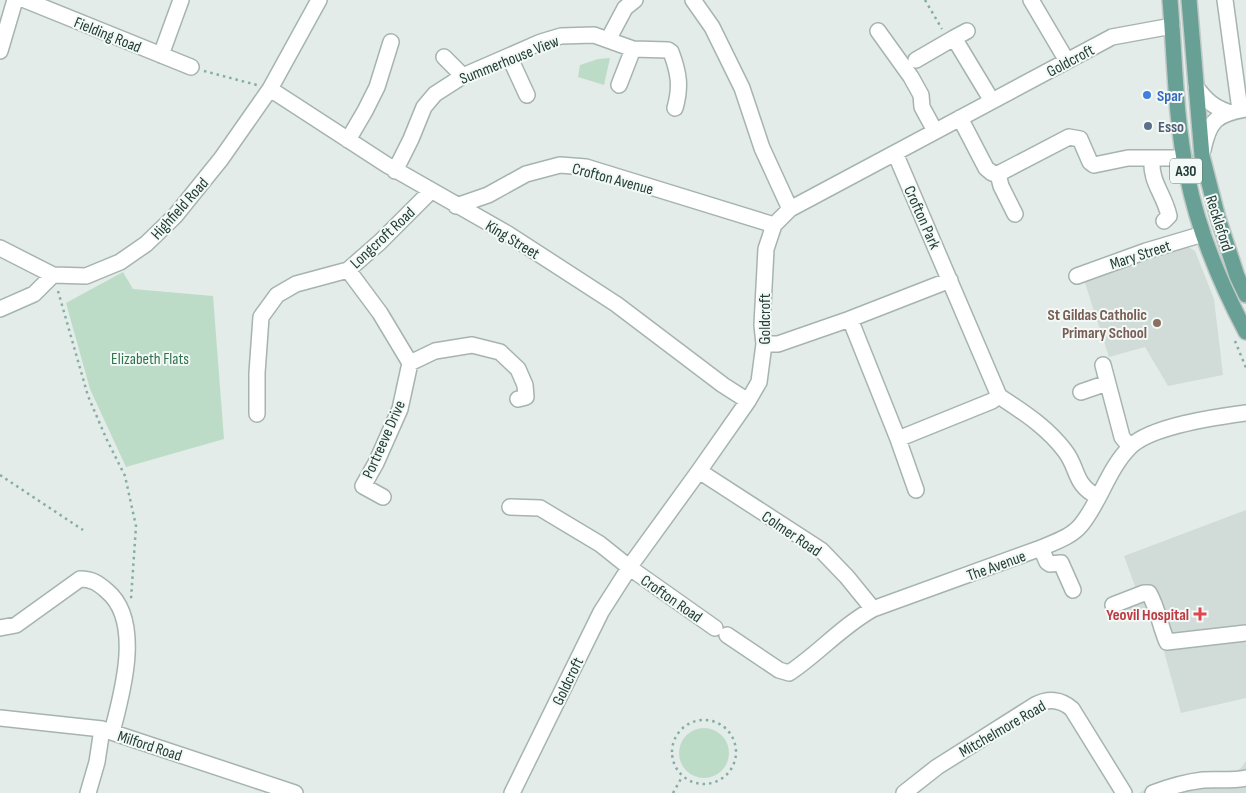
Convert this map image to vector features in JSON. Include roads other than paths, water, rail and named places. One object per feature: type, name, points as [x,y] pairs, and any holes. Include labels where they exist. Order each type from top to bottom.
[{"type":"main road","name":"Reckleford","points":[[1170,0],[1175,93],[1187,176],[1203,234],[1218,274],[1246,332]]},
{"type":"main road","name":"Reckleford","points":[[1189,0],[1202,156],[1218,218],[1237,276],[1246,295]]},
{"type":"street","points":[[0,51],[15,0]]},
{"type":"street","name":"Fielding Road","points":[[25,0],[46,4],[191,67]]},
{"type":"street","points":[[162,56],[181,0]]},
{"type":"street","name":"Highfield Road","points":[[0,248],[53,275],[86,276],[120,262],[146,244],[175,216],[221,159],[270,89],[319,0]]},
{"type":"street","points":[[608,40],[625,8],[635,0]]},
{"type":"street","points":[[693,0],[712,27],[742,88],[762,148],[790,209]]},
{"type":"street","points":[[1031,0],[1067,61]]},
{"type":"street","points":[[1225,0],[1238,110]]},
{"type":"street","name":"Goldcroft","points":[[512,793],[601,612],[748,401],[759,382],[764,344],[762,325],[766,249],[774,225],[790,209],[1112,37],[1172,26]]},
{"type":"street","points":[[878,31],[911,77],[921,95],[922,107],[935,131]]},
{"type":"street","name":"Summerhouse View","points":[[395,170],[411,139],[424,107],[435,94],[463,76],[541,42],[561,36],[594,34],[633,49],[668,50],[671,52],[680,83],[676,108]]},
{"type":"street","points":[[916,60],[957,37],[992,100]]},
{"type":"street","points":[[348,140],[377,87],[391,42]]},
{"type":"street","points":[[619,85],[633,49]]},
{"type":"street","points":[[509,56],[527,95]]},
{"type":"street","points":[[444,57],[463,76]]},
{"type":"street","points":[[1196,87],[1207,102],[1218,109],[1238,110]]},
{"type":"street","name":"King Street","points":[[270,89],[395,170],[508,234],[616,304],[723,386],[748,401]]},
{"type":"street","points":[[1202,156],[1207,131],[1214,122],[1238,110]]},
{"type":"street","points":[[960,118],[986,168],[992,173],[998,174],[1069,137],[1080,139],[1090,162],[1094,165],[1128,158],[1184,158]]},
{"type":"street","name":"Crofton Park","points":[[895,153],[999,396]]},
{"type":"street","points":[[1152,158],[1151,170],[1153,177],[1169,216],[1164,221]]},
{"type":"street","name":"Crofton Avenue","points":[[456,206],[488,196],[526,174],[560,165],[586,167],[774,225]]},
{"type":"street","points":[[998,174],[1001,186],[1015,214]]},
{"type":"street","name":"Longcroft Road","points":[[257,414],[257,372],[261,317],[277,295],[296,284],[348,270],[380,242],[431,191]]},
{"type":"street","name":"Mary Street","points":[[1076,276],[1146,251],[1203,234]]},
{"type":"street","points":[[348,270],[380,313],[410,363],[435,351],[472,345],[500,352],[518,369],[525,385],[524,402]]},
{"type":"street","points":[[0,309],[34,294],[53,275]]},
{"type":"street","points":[[764,344],[778,344],[850,319],[950,280]]},
{"type":"street","points":[[850,319],[898,439],[916,490]]},
{"type":"street","name":"Portreeve Drive","points":[[382,497],[363,486],[376,463],[400,408],[410,363]]},
{"type":"street","points":[[1103,365],[1122,437],[1130,447]]},
{"type":"street","points":[[1080,392],[1108,383]]},
{"type":"street","points":[[898,439],[992,401],[999,396],[1035,420],[1050,433],[1066,452],[1079,481],[1087,491],[1098,497]]},
{"type":"street","name":"The Avenue","points":[[721,631],[779,670],[789,673],[807,661],[858,617],[873,609],[1041,548],[1066,537],[1080,526],[1117,463],[1130,447],[1139,441],[1173,427],[1246,413]]},
{"type":"street","name":"Colmer Road","points":[[699,471],[821,550],[847,577],[873,609]]},
{"type":"street","name":"Crofton Road","points":[[510,507],[540,508],[600,544],[630,568],[721,631]]},
{"type":"street","points":[[1041,548],[1047,562],[1050,564],[1061,563],[1073,590]]},
{"type":"street","points":[[0,628],[16,625],[80,579],[90,579],[99,584],[112,595],[123,614],[127,636],[124,685],[107,731],[88,793]]},
{"type":"street","points":[[1113,605],[1144,593],[1149,593],[1156,605],[1167,642],[1246,633]]},
{"type":"street","name":"Mitchelmore Road","points":[[904,793],[937,767],[1035,705],[1052,700],[1063,702],[1072,709],[1124,793]]},
{"type":"street","name":"Milford Road","points":[[0,718],[107,731],[294,793]]},
{"type":"street","points":[[1153,793],[1169,787],[1202,780],[1234,781],[1246,778]]},
{"type":"place","name":"Spar","points":[[1147,95]]},
{"type":"place","name":"Esso","points":[[1148,126]]},
{"type":"place","name":"St Gildas Catholic Primary School","points":[[1157,323]]},
{"type":"place","name":"Yeovil Hospital","points":[[1200,614]]},
{"type":"park label","name":"Elizabeth Flats","points":[[150,358]]}]
